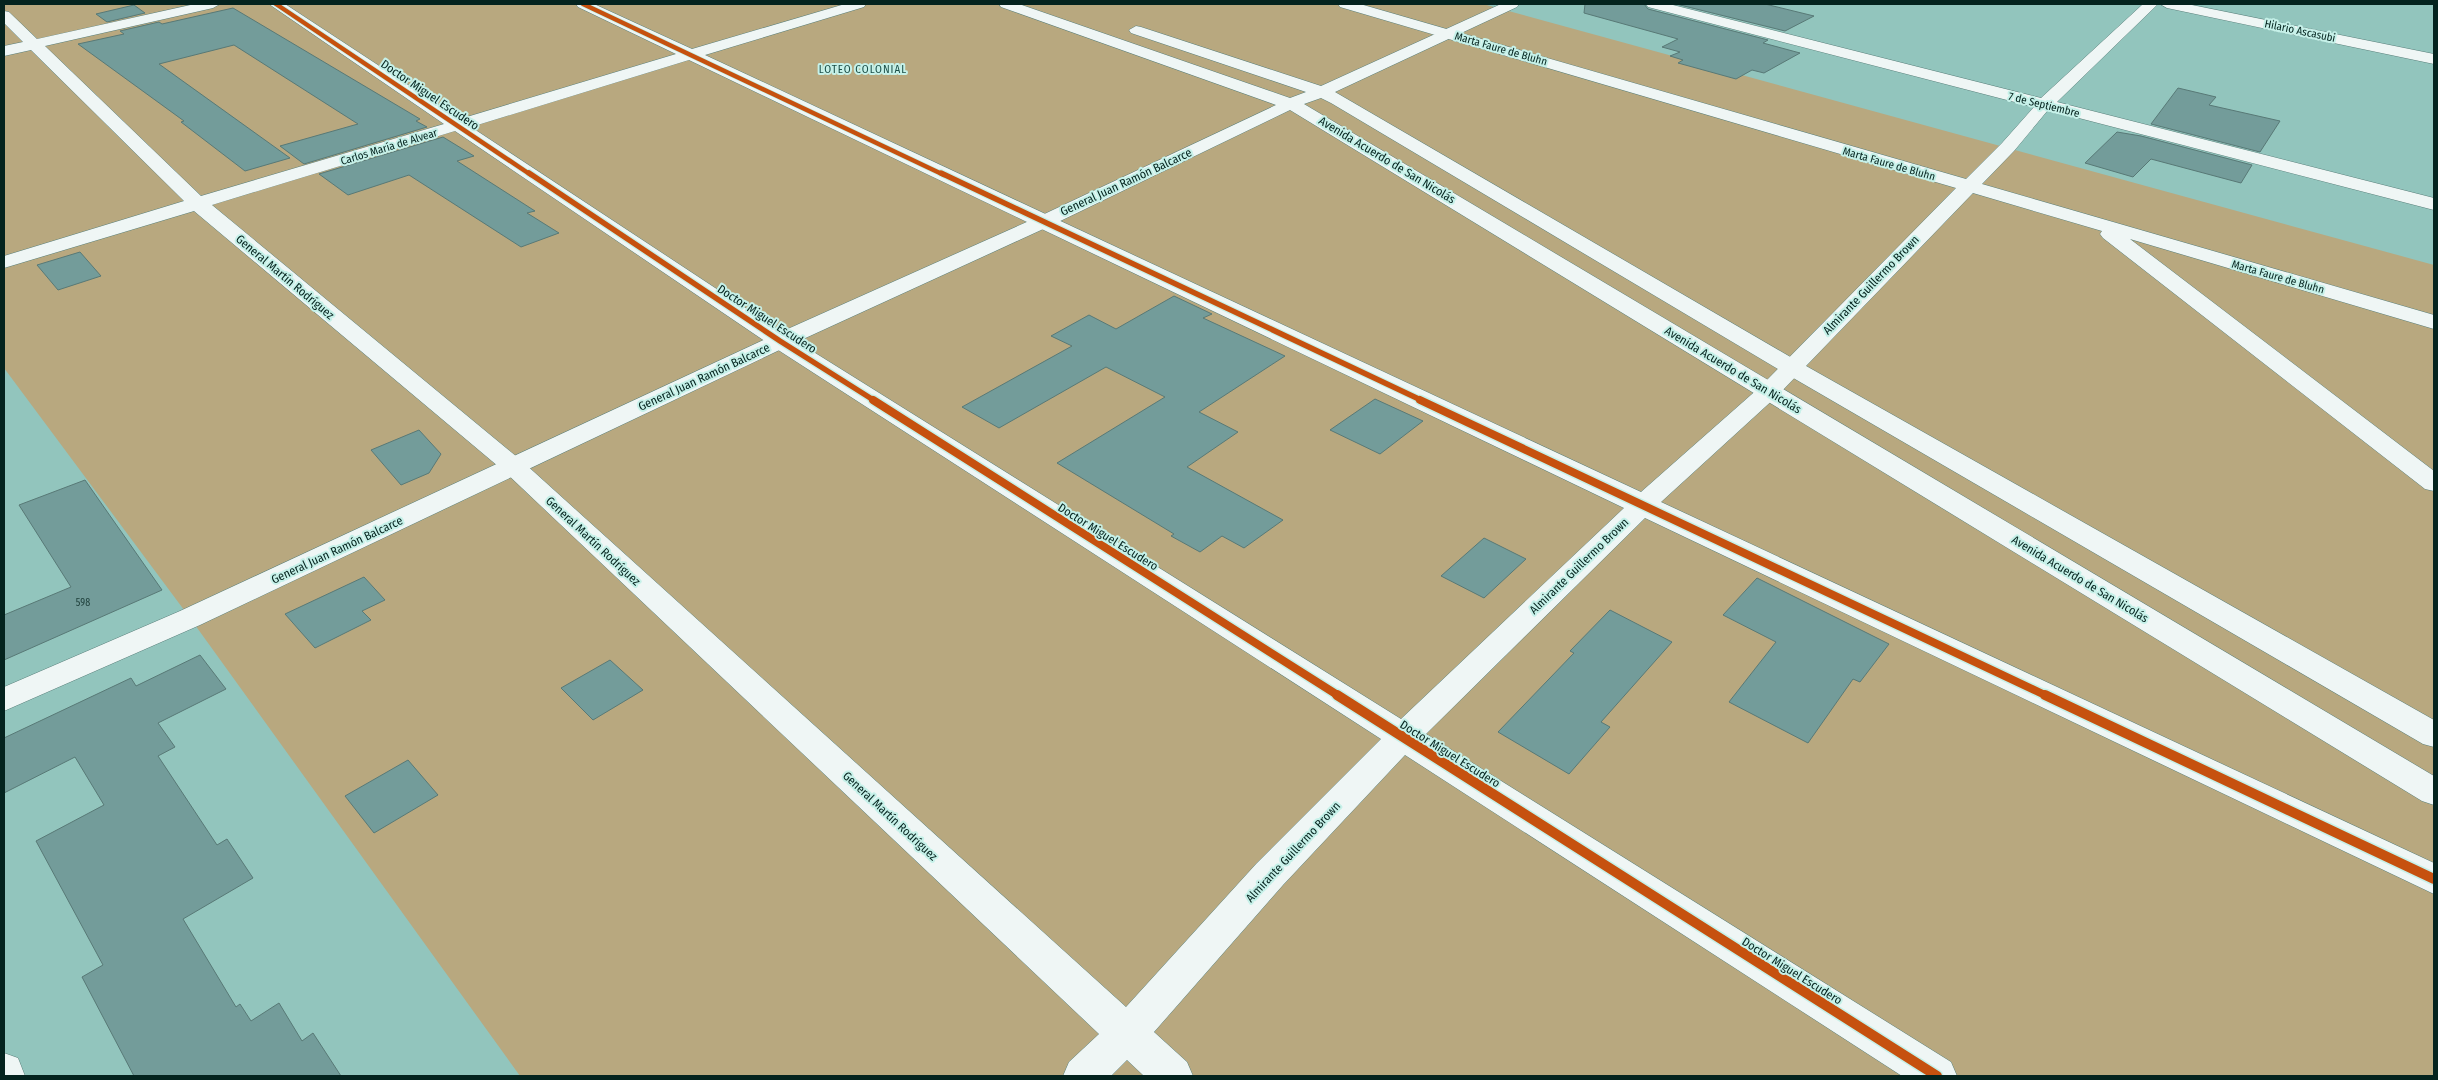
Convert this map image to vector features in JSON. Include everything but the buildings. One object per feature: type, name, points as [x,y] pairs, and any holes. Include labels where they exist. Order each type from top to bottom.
[{"type":"street","points":[[4,50],[213,4]]},
{"type":"street","name":"Doctor Miguel Escudero","points":[[276,4],[780,342],[1937,1076]]},
{"type":"street","points":[[584,4],[2434,879]]},
{"type":"street","name":"Carlos María de Alvear","points":[[4,262],[859,4]]},
{"type":"street","name":"Avenida Acuerdo de San Nicolás","points":[[1006,4],[1290,104],[2434,792]]},
{"type":"street","name":"Marta Faure de Bluhn","points":[[1345,4],[2434,322]]},
{"type":"street","name":"General Juan Ramón Balcarce","points":[[4,700],[190,618],[780,342],[1046,221],[1290,104],[1322,92],[1512,4]]},
{"type":"street","name":"7 de Septiembre","points":[[1653,4],[2434,204]]},
{"type":"street","name":"Almirante Guillermo Brown","points":[[1083,1076],[1126,1035],[1270,874],[1402,738],[1642,505],[1768,392],[1791,366],[2008,147],[2044,105],[2151,4]]},
{"type":"street","name":"Hilario Ascasubi","points":[[2166,4],[2434,59]]},
{"type":"street","name":"General Martín Rodríguez","points":[[4,15],[198,204],[514,468],[1126,1035],[1173,1076]]},
{"type":"street","points":[[1123,26],[1322,92],[1791,366],[2434,735]]},
{"type":"street","points":[[2098,225],[2434,483]]},
{"type":"street","points":[[4,1072],[5,1076]]},
{"type":"shaded area","points":[[4,4],[1483,4],[2434,265],[2434,1076],[520,1076],[190,618],[4,368]]},
{"type":"cycle path","points":[[276,4],[780,341],[1937,1076]]},
{"type":"cycle path","points":[[583,4],[2434,879]]},
{"type":"district","name":"LOTEO COLONIAL","points":[[863,69]]}]
